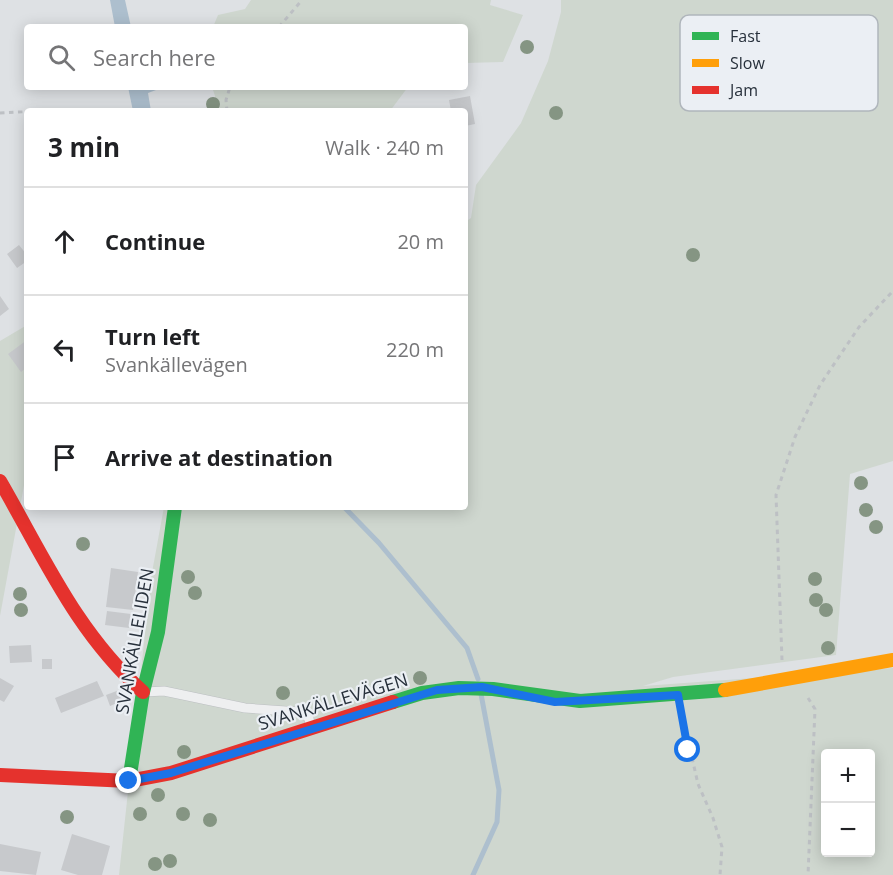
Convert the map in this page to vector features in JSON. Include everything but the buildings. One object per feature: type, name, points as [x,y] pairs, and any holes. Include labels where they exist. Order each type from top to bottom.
[{"type":"street","points":[[0,481],[83,630],[123,677],[143,692]]},
{"type":"street","name":"SVANKÄLLELIDEN","points":[[129,781],[143,692],[158,632],[175,510]]},
{"type":"street","name":"SVANKÄLLEVÄGEN","points":[[0,775],[129,781],[171,773],[422,693],[452,688],[482,687],[555,702],[678,695],[790,679],[893,660]]},
{"type":"lane","points":[[143,692],[164,691],[245,708],[300,712],[309,718],[310,728]]},
{"type":"path","points":[[282,24],[302,0]]},
{"type":"path","points":[[227,108],[229,90]]},
{"type":"path","points":[[0,113],[24,112]]},
{"type":"path","points":[[808,875],[815,709],[808,698],[798,692],[790,679],[776,495],[795,437],[820,385],[859,327],[893,291]]},
{"type":"path","points":[[678,695],[698,784],[713,818],[722,848],[720,875]]},
{"type":"shaded area","points":[[251,0],[491,0],[490,5],[523,15],[503,62],[468,63],[468,24],[214,24],[218,15],[245,9]]},
{"type":"shaded area","points":[[561,0],[893,0],[893,461],[850,474],[836,655],[673,677],[643,686],[893,668],[893,875],[119,875],[151,578],[163,510],[468,510],[468,220],[471,218],[476,185],[521,123],[548,61],[561,12]]},
{"type":"shaded area","points":[[213,90],[406,90],[392,108],[214,108],[218,105]]},
{"type":"shaded area","points":[[24,327],[24,485],[0,616],[0,341]]},
{"type":"water","points":[[110,0],[125,0],[130,24],[114,24]]},
{"type":"water","points":[[129,90],[156,90],[148,93],[150,108],[132,108]]},
{"type":"waterway","points":[[347,510],[379,543],[467,648],[478,679]]},
{"type":"waterway","points":[[473,875],[497,822],[499,790],[481,694]]},
{"type":"traffic: fast","points":[[129,781],[143,692],[158,632],[175,510]]},
{"type":"traffic: fast","points":[[393,702],[422,693],[459,688],[493,689],[580,701],[725,690]]},
{"type":"traffic: slow","points":[[725,690],[893,660]]},
{"type":"traffic: jam","points":[[0,481],[80,619],[119,669],[143,692]]},
{"type":"traffic: jam","points":[[0,775],[129,781],[171,773],[393,702]]},
{"type":"route","points":[[129,781],[171,773],[422,693],[452,688],[482,687],[555,702],[678,695],[688,750]]}]
